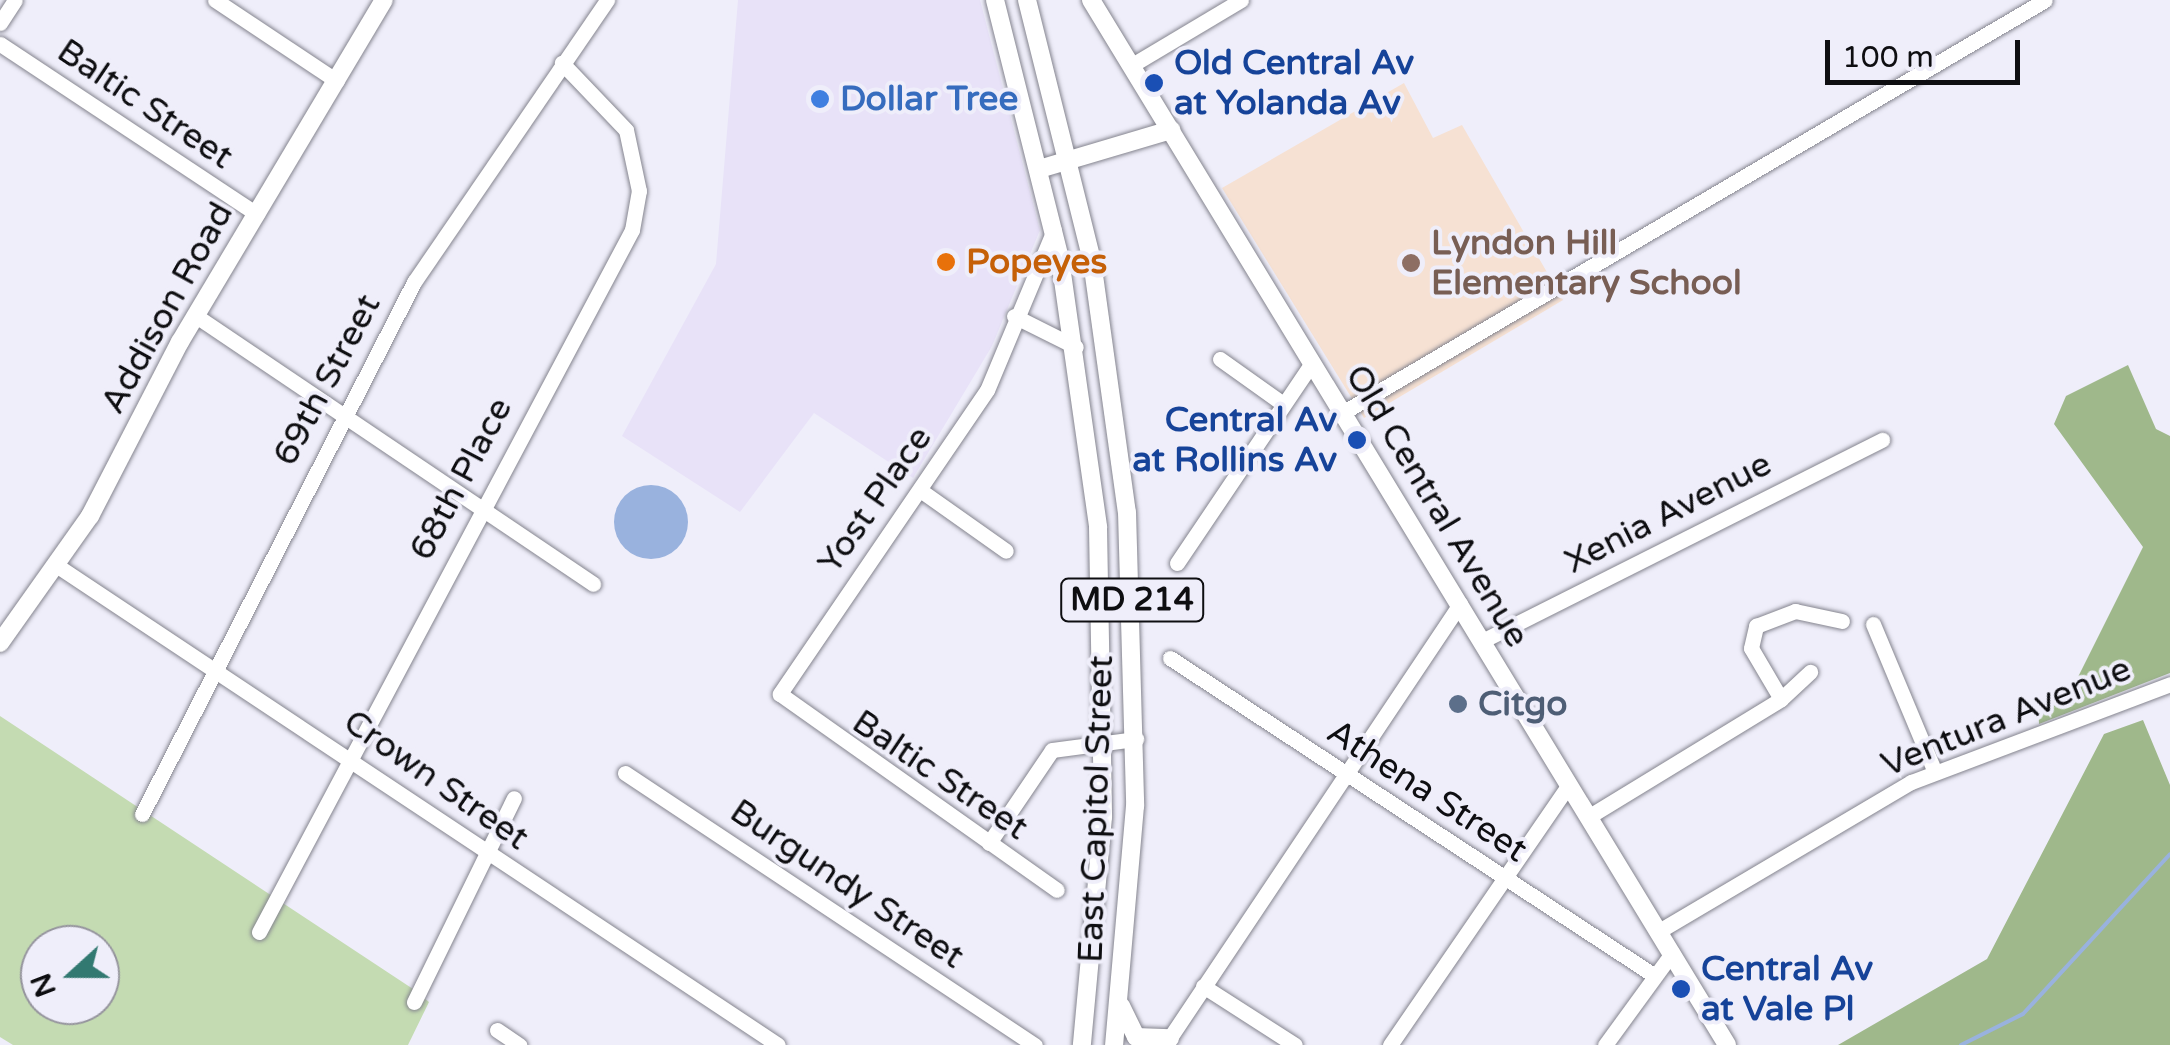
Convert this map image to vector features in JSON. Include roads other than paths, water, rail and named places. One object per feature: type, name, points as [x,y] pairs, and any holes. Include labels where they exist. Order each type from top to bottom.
[{"type":"main road","name":"Addison Road","points":[[0,642],[59,567],[196,316],[384,0]]},
{"type":"main road","name":"MD 214","points":[[995,0],[1039,169]]},
{"type":"main road","name":"MD 214","points":[[1027,0],[1070,159]]},
{"type":"main road","name":"Old Central Avenue","points":[[1091,0],[1727,1045]]},
{"type":"main road","points":[[1039,169],[1171,130]]},
{"type":"main road","name":"East Capitol Street","points":[[1070,159],[1115,397],[1136,739],[1114,1045]]},
{"type":"main road","name":"East Capitol Street","points":[[1039,169],[1076,348],[1098,527],[1104,741],[1082,1045]]},
{"type":"main road","points":[[1119,1002],[1136,1038],[1168,1041]]},
{"type":"street","points":[[0,23],[15,0]]},
{"type":"street","points":[[214,0],[337,81]]},
{"type":"street","name":"69th Street","points":[[142,814],[340,412],[438,241],[607,0]]},
{"type":"street","points":[[1132,65],[1241,0]]},
{"type":"street","points":[[1342,413],[2045,0]]},
{"type":"street","name":"Baltic Street","points":[[0,44],[257,214]]},
{"type":"street","name":"68th Place","points":[[258,932],[352,757],[477,508],[605,289],[636,212],[626,130],[562,63]]},
{"type":"street","name":"Yost Place","points":[[789,710],[780,694],[786,678],[986,390],[1014,316],[1054,230]]},
{"type":"street","points":[[196,316],[593,584]]},
{"type":"street","points":[[1014,316],[1076,348]]},
{"type":"street","points":[[1220,360],[1282,403]]},
{"type":"street","points":[[1177,563],[1312,362]]},
{"type":"street","name":"Xenia Avenue","points":[[1482,641],[1882,440]]},
{"type":"street","points":[[920,490],[1006,551]]},
{"type":"street","name":"Crown Street","points":[[59,567],[352,757],[778,1045]]},
{"type":"street","points":[[1168,1041],[1460,604]]},
{"type":"street","points":[[1782,699],[1751,648],[1756,626],[1795,611],[1842,621]]},
{"type":"street","points":[[1872,624],[1936,772]]},
{"type":"street","name":"Athena Street","points":[[1170,658],[1652,974]]},
{"type":"street","points":[[1588,818],[1782,699],[1810,672]]},
{"type":"street","name":"Ventura Avenue","points":[[1659,931],[1936,772],[2170,684]]},
{"type":"street","name":"Baltic Street","points":[[789,710],[1056,890]]},
{"type":"street","points":[[989,843],[1052,750],[1136,739]]},
{"type":"street","name":"Burgundy Street","points":[[625,773],[1035,1045]]},
{"type":"street","points":[[1390,1045],[1569,785]]},
{"type":"street","points":[[414,1002],[514,798]]},
{"type":"street","points":[[1604,1045],[1652,974],[1672,953]]},
{"type":"street","points":[[1203,986],[1295,1045]]},
{"type":"street","points":[[497,1030],[520,1045]]},
{"type":"water","points":[[651,485],[677,496],[688,522],[677,548],[651,559],[625,548],[614,522],[625,496]]},
{"type":"waterway","points":[[1961,1045],[2023,1014],[2170,854]]},
{"type":"place","name":"Old Central Av at Yolanda Av","points":[[1154,83]]},
{"type":"place","name":"Dollar Tree","points":[[820,99]]},
{"type":"place","name":"Popeyes","points":[[946,262]]},
{"type":"place","name":"Lyndon Hill Elementary School","points":[[1411,263]]},
{"type":"place","name":"Central Av at Rollins Av","points":[[1357,440]]},
{"type":"place","name":"Citgo","points":[[1458,704]]},
{"type":"place","name":"Central Av at Vale Pl","points":[[1681,989]]}]
